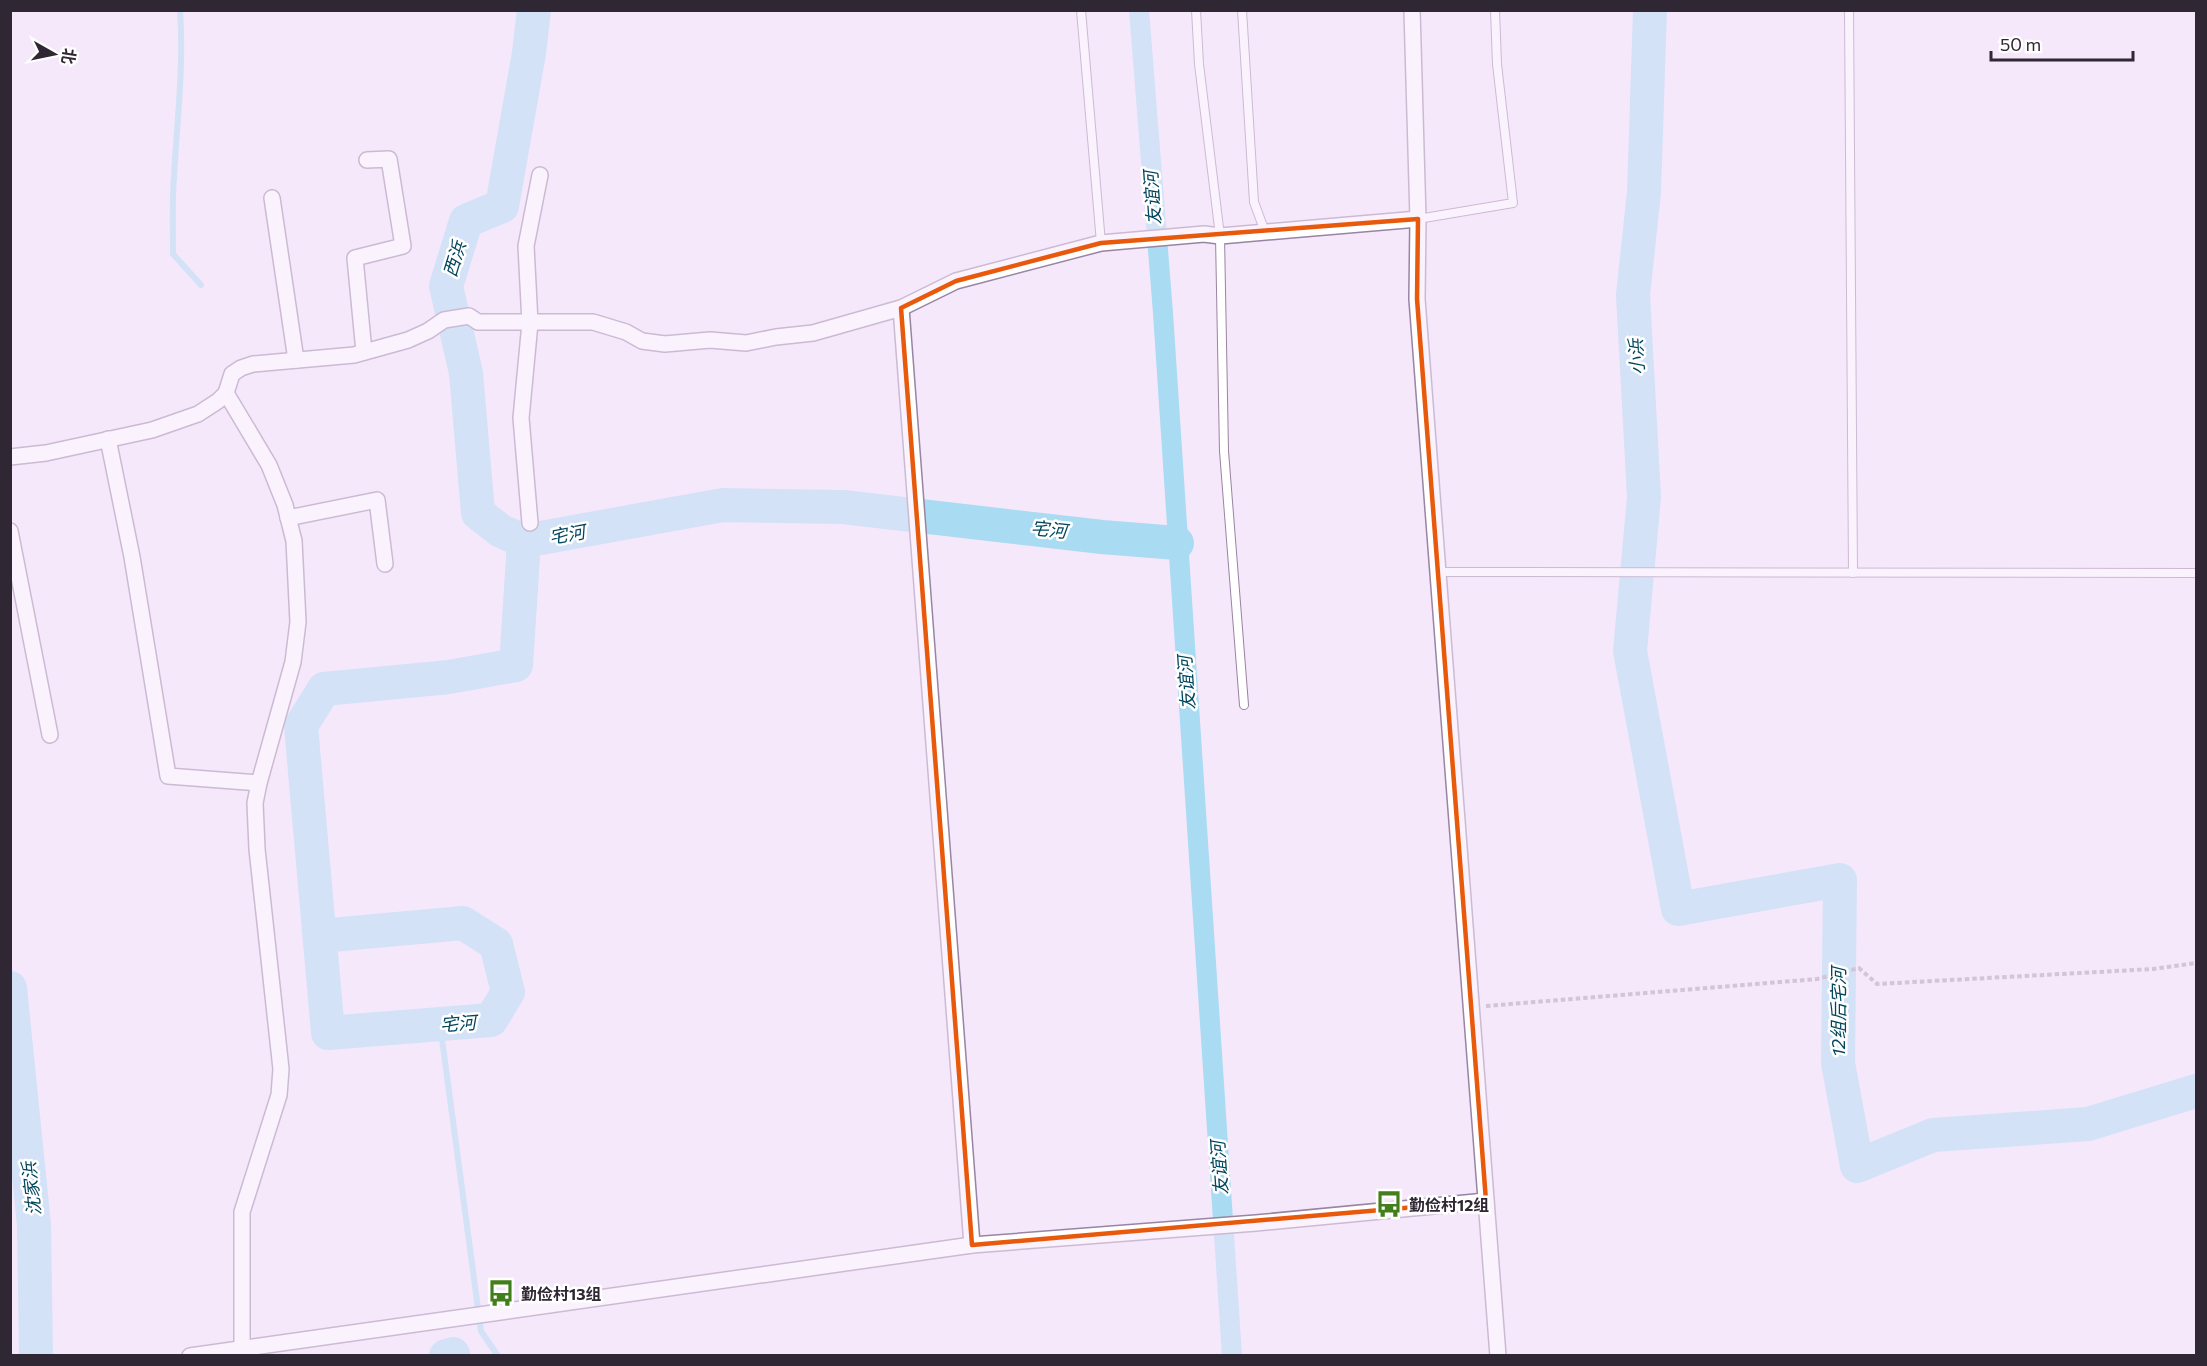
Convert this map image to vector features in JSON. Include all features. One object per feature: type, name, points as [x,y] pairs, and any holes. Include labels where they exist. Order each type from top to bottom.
[{"type":"street","points":[[1412,10],[1418,219],[1417,299],[1497,1356]]},
{"type":"street","points":[[364,352],[355,258],[403,246],[389,159],[367,160]]},
{"type":"street","points":[[530,523],[522,418],[530,323],[526,246],[540,175]]},
{"type":"street","points":[[272,198],[296,360]]},
{"type":"street","points":[[10,457],[46,453],[152,430],[198,414],[218,401],[226,393],[232,374],[241,368],[253,364],[354,355],[408,340],[451,319],[469,316],[478,322],[593,322],[626,332],[642,342],[665,344],[710,340],[746,343],[813,333],[901,308],[956,281],[1101,243],[1204,234],[1220,236],[1418,219]]},
{"type":"street","points":[[901,308],[972,1245]]},
{"type":"street","points":[[226,393],[269,465],[288,518],[294,541],[298,621],[293,662],[255,803],[257,849],[281,1069],[279,1095],[242,1212],[241,1352]]},
{"type":"street","points":[[108,439],[132,557],[168,776],[259,783]]},
{"type":"street","points":[[288,518],[377,500],[385,564]]},
{"type":"street","points":[[10,531],[50,735]]},
{"type":"street","points":[[190,1356],[241,1352],[493,1312],[972,1245],[1486,1201]]},
{"type":"lane","points":[[1081,10],[1101,243]]},
{"type":"lane","points":[[1196,10],[1199,64],[1220,236],[1224,451],[1244,705]]},
{"type":"lane","points":[[1242,10],[1254,202],[1265,232]]},
{"type":"lane","points":[[1418,219],[1513,203],[1497,64],[1495,10]]},
{"type":"lane","points":[[1849,10],[1853,573]]},
{"type":"lane","points":[[1438,572],[2196,573]]},
{"type":"path","points":[[1470,1007],[1817,979],[1859,968],[1877,984],[2153,969],[2196,963]]},
{"type":"highlighted area","points":[[1418,219],[1417,299],[1486,1201],[972,1245],[901,308],[956,281],[1101,243]]},
{"type":"waterway","points":[[180,10],[181,73],[173,186],[173,254],[201,285]]},
{"type":"waterway","name":"西浜","points":[[524,541],[501,531],[478,513],[466,373],[446,286],[466,221],[502,206],[529,53],[534,10]]},
{"type":"waterway","name":"友谊河","points":[[1139,10],[1163,313],[1232,1356]]},
{"type":"waterway","name":"12组后宅河","points":[[1650,10],[1644,192],[1633,295],[1644,497],[1630,651],[1678,909],[1840,880],[1838,1063],[1857,1166],[1933,1135],[2088,1124],[2196,1091]]},
{"type":"waterway","name":"宅河","points":[[320,936],[463,923],[496,944],[508,992],[491,1020],[328,1033],[301,726],[324,689],[449,677],[516,665],[524,541],[723,505],[843,507],[1102,537],[1177,543]]},
{"type":"waterway","name":"沈家浜","points":[[10,988],[34,1225],[36,1356]]},
{"type":"waterway","points":[[440,1024],[481,1331],[498,1356]]},
{"type":"waterway","points":[[446,1356],[453,1354]]},
{"type":"place","name":"勤俭村12组","points":[[1389,1204]]},
{"type":"place","name":"勤俭村13组","points":[[501,1293]]},
{"type":"water label","name":"小浜","points":[[1636,357]]}]
